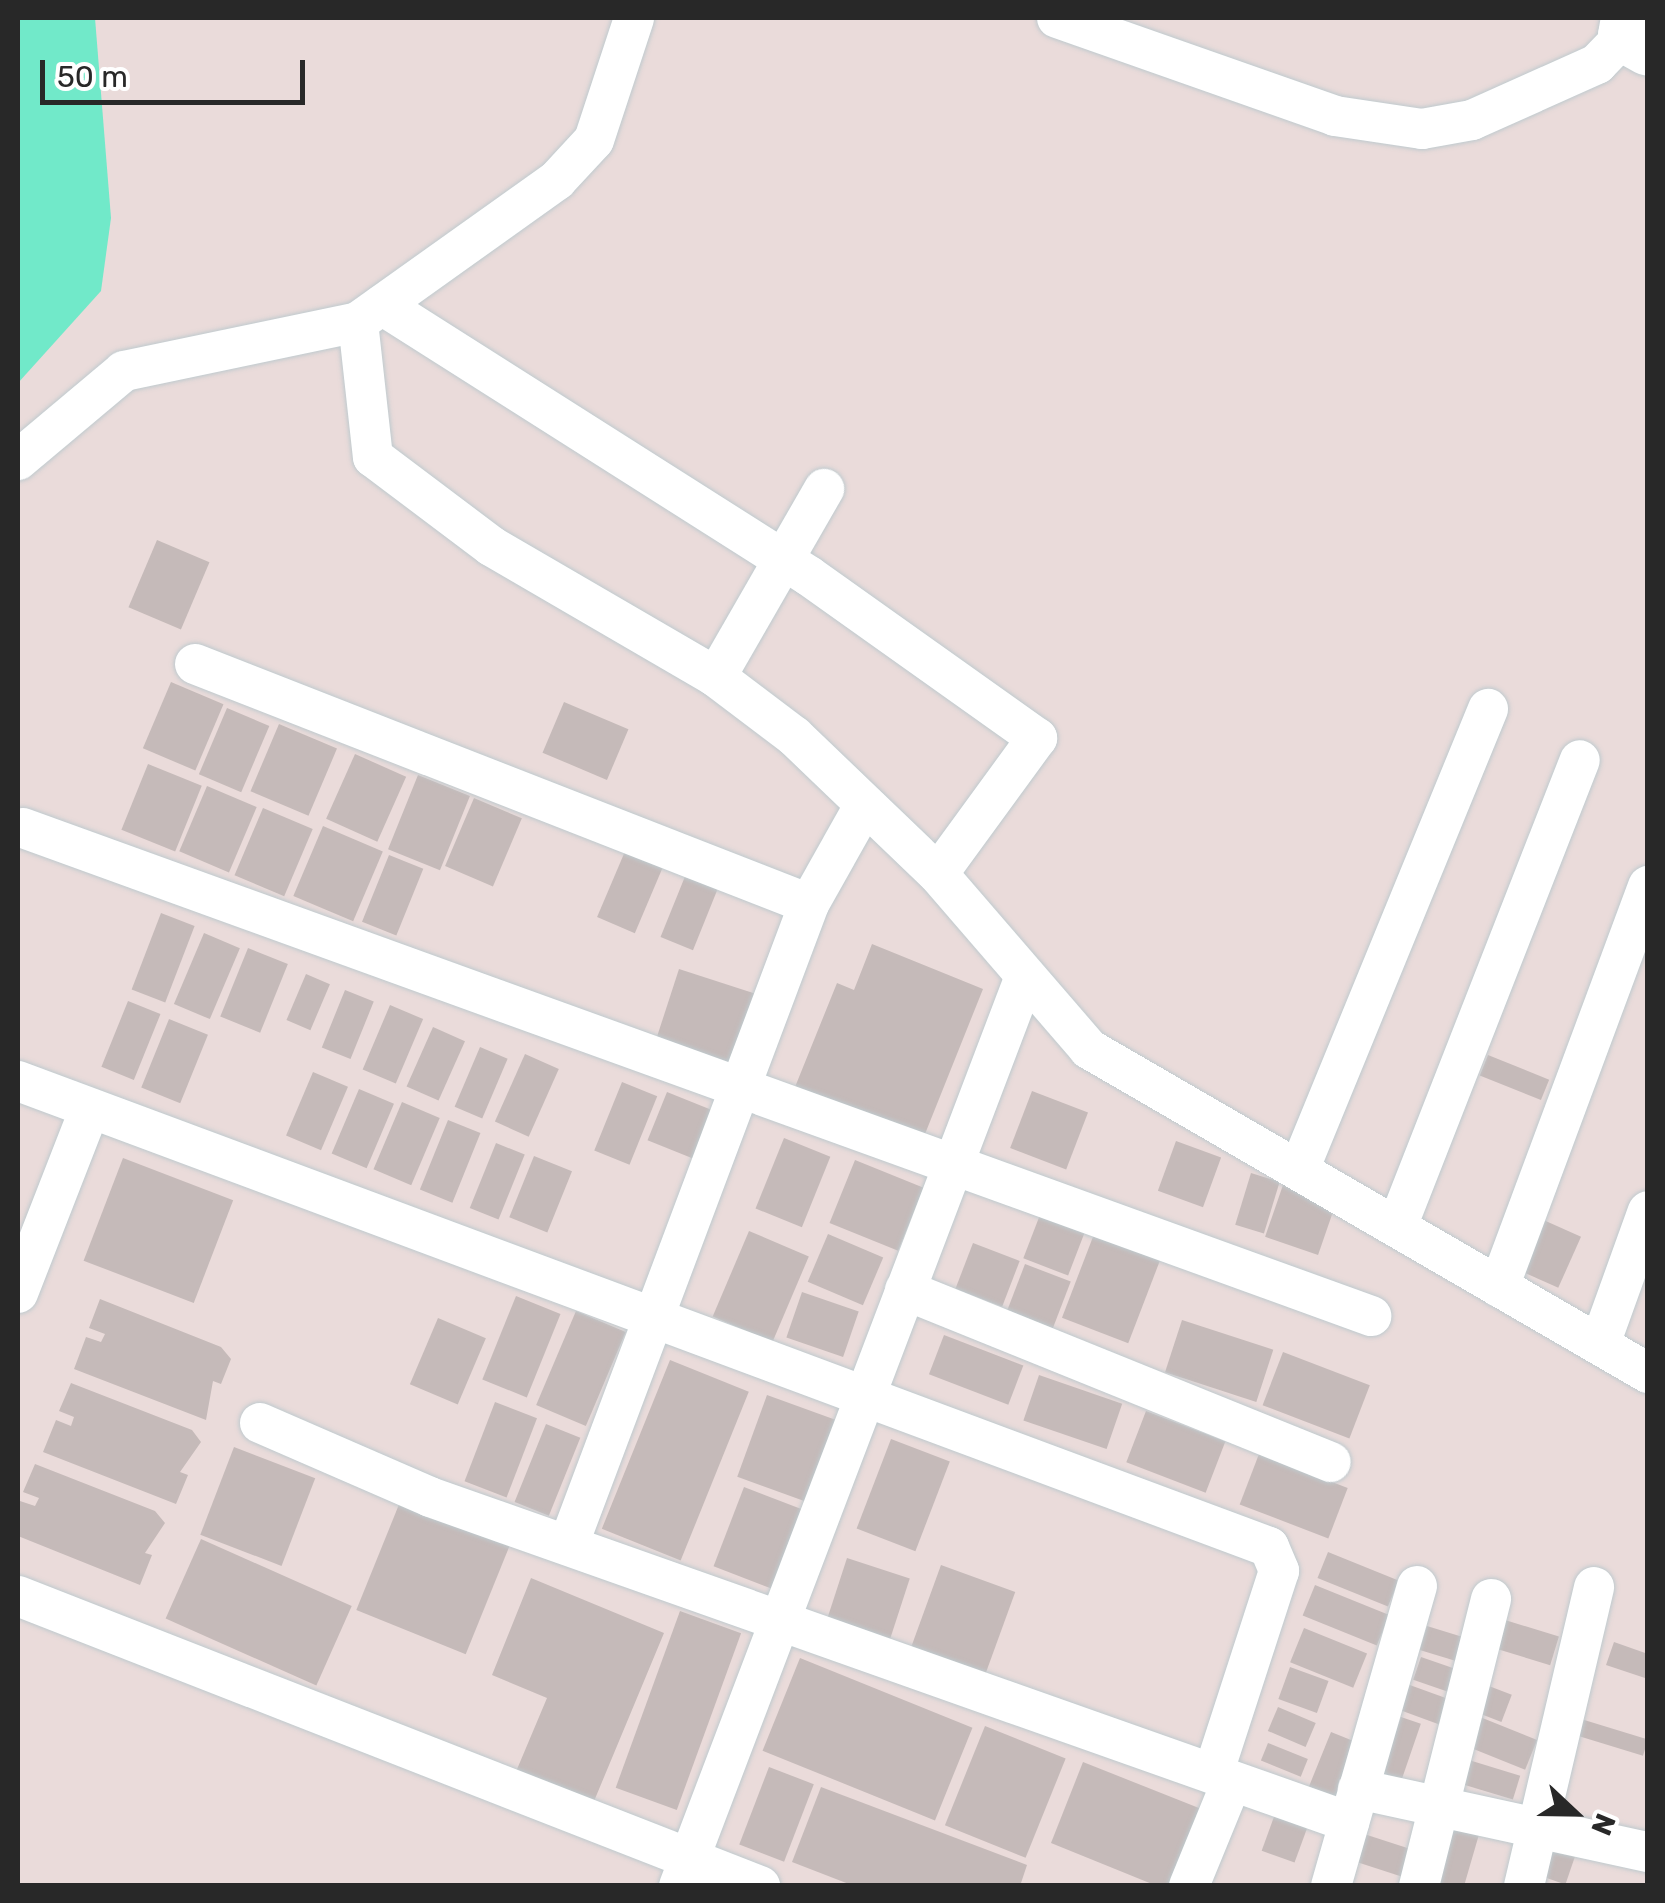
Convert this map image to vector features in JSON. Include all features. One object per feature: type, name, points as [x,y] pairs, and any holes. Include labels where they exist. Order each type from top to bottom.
[{"type":"street","points":[[18,460],[124,372],[370,313],[557,180],[594,140],[634,18]]},
{"type":"street","points":[[1058,18],[1335,116],[1422,129],[1472,120],[1597,64],[1633,33]]},
{"type":"street","points":[[370,313],[786,562],[1037,738],[938,874]]},
{"type":"street","points":[[370,313],[373,457],[492,546],[716,677],[938,874],[1022,982],[1090,1050],[1301,1165],[1498,1287],[1648,1373]]},
{"type":"street","points":[[716,677],[786,562],[824,489]]},
{"type":"street","points":[[195,664],[808,904]]},
{"type":"street","points":[[1301,1165],[1488,709]]},
{"type":"street","points":[[1398,1224],[1580,760]]},
{"type":"street","points":[[569,1543],[808,904],[864,806]]},
{"type":"street","points":[[23,828],[1371,1316]]},
{"type":"street","points":[[1498,1287],[1648,886]]},
{"type":"street","points":[[684,1872],[859,1402],[1022,982]]},
{"type":"street","points":[[18,1081],[859,1402],[1270,1547],[1279,1571],[1189,1886]]},
{"type":"street","points":[[18,1293],[89,1110]]},
{"type":"street","points":[[1600,1344],[1648,1211]]},
{"type":"street","points":[[904,1290],[1331,1462]]},
{"type":"street","points":[[260,1423],[430,1497],[569,1543],[776,1621],[1222,1778],[1354,1806],[1439,1805],[1538,1824],[1648,1852]]},
{"type":"street","points":[[1330,1886],[1416,1586]]},
{"type":"street","points":[[1524,1886],[1594,1588]]},
{"type":"street","points":[[18,1596],[684,1872],[760,1886]]},
{"type":"street","points":[[1419,1886],[1491,1598]]},
{"type":"shaded area","points":[[18,18],[95,18],[111,218],[101,291],[18,383]]},
{"type":"building","points":[[157,540],[209,562],[181,629],[128,607]]},
{"type":"building","points":[[171,682],[223,704],[195,771],[143,748]]},
{"type":"building","points":[[564,702],[628,729],[607,780],[543,753]]},
{"type":"building","points":[[227,708],[269,726],[241,792],[199,774]]},
{"type":"building","points":[[279,724],[337,749],[308,816],[250,791]]},
{"type":"building","points":[[355,754],[406,777],[377,842],[326,819]]},
{"type":"building","points":[[148,764],[202,786],[175,852],[121,830]]},
{"type":"building","points":[[418,775],[470,796],[440,870],[388,849]]},
{"type":"building","points":[[207,786],[257,807],[229,872],[179,851]]},
{"type":"building","points":[[474,798],[522,818],[493,886],[445,866]]},
{"type":"building","points":[[263,808],[313,829],[284,896],[234,875]]},
{"type":"building","points":[[323,826],[383,851],[353,921],[293,896]]},
{"type":"building","points":[[626,849],[664,865],[635,933],[597,917]]},
{"type":"building","points":[[389,855],[423,869],[396,936],[362,922]]},
{"type":"building","points":[[686,874],[718,887],[693,950],[661,937]]},
{"type":"building","points":[[161,913],[195,926],[165,1002],[132,990]]},
{"type":"building","points":[[204,933],[240,948],[210,1019],[174,1004]]},
{"type":"building","points":[[872,944],[983,989],[923,1139],[795,1087],[837,983],[854,990]]},
{"type":"building","points":[[248,948],[288,964],[260,1033],[220,1017]]},
{"type":"building","points":[[679,969],[757,994],[734,1066],[656,1040]]},
{"type":"building","points":[[306,974],[330,984],[310,1030],[286,1020]]},
{"type":"building","points":[[345,990],[374,1002],[351,1059],[322,1047]]},
{"type":"building","points":[[128,1001],[160,1014],[134,1080],[101,1067]]},
{"type":"building","points":[[390,1005],[423,1019],[396,1084],[363,1069]]},
{"type":"building","points":[[169,1019],[208,1035],[180,1103],[141,1088]]},
{"type":"building","points":[[433,1027],[465,1041],[439,1101],[407,1086]]},
{"type":"building","points":[[480,1047],[508,1059],[482,1119],[455,1107]]},
{"type":"building","points":[[525,1054],[559,1069],[529,1137],[495,1122]]},
{"type":"building","points":[[1488,1055],[1549,1080],[1541,1100],[1480,1075]]},
{"type":"building","points":[[313,1072],[348,1087],[321,1150],[286,1136]]},
{"type":"building","points":[[622,1082],[657,1096],[630,1165],[594,1151]]},
{"type":"building","points":[[359,1089],[394,1104],[367,1168],[332,1153]]},
{"type":"building","points":[[1032,1091],[1088,1113],[1066,1169],[1010,1148]]},
{"type":"building","points":[[667,1092],[722,1114],[702,1162],[648,1140]]},
{"type":"building","points":[[402,1102],[440,1118],[411,1185],[373,1169]]},
{"type":"building","points":[[448,1120],[480,1133],[452,1203],[420,1190]]},
{"type":"building","points":[[784,1138],[830,1157],[802,1227],[756,1208]]},
{"type":"building","points":[[1176,1141],[1221,1157],[1203,1207],[1158,1191]]},
{"type":"building","points":[[496,1143],[525,1155],[499,1220],[470,1208]]},
{"type":"building","points":[[534,1156],[572,1171],[547,1233],[509,1217]]},
{"type":"building","points":[[123,1158],[233,1200],[194,1303],[84,1261]]},
{"type":"building","points":[[855,1160],[924,1188],[898,1251],[830,1223]]},
{"type":"building","points":[[1251,1173],[1280,1182],[1264,1233],[1235,1225]]},
{"type":"building","points":[[1284,1182],[1337,1200],[1318,1255],[1265,1237]]},
{"type":"building","points":[[1043,1207],[1088,1224],[1068,1276],[1023,1258]]},
{"type":"building","points":[[1539,1218],[1581,1237],[1558,1288],[1516,1269]]},
{"type":"building","points":[[1096,1229],[1162,1254],[1128,1343],[1062,1318]]},
{"type":"building","points":[[749,1231],[809,1256],[772,1342],[713,1317]]},
{"type":"building","points":[[828,1234],[883,1257],[863,1305],[808,1282]]},
{"type":"building","points":[[973,1243],[1020,1261],[1002,1307],[955,1289]]},
{"type":"building","points":[[1025,1264],[1071,1282],[1053,1328],[1007,1311]]},
{"type":"building","points":[[802,1292],[859,1312],[843,1357],[786,1337]]},
{"type":"building","points":[[516,1296],[561,1314],[527,1397],[482,1379]]},
{"type":"building","points":[[100,1299],[221,1347],[231,1359],[221,1384],[213,1381],[206,1420],[74,1369],[86,1337],[101,1342],[105,1334],[89,1328]]},
{"type":"building","points":[[576,1311],[626,1332],[586,1426],[536,1405]]},
{"type":"building","points":[[438,1318],[486,1338],[458,1405],[410,1384]]},
{"type":"building","points":[[1182,1320],[1273,1350],[1256,1402],[1165,1372]]},
{"type":"building","points":[[944,1335],[1023,1365],[1008,1405],[929,1374]]},
{"type":"building","points":[[1283,1352],[1370,1385],[1349,1439],[1263,1405]]},
{"type":"building","points":[[670,1360],[749,1392],[681,1561],[602,1529]]},
{"type":"building","points":[[1039,1375],[1122,1404],[1107,1449],[1023,1420]]},
{"type":"building","points":[[71,1383],[192,1430],[201,1442],[180,1472],[188,1475],[176,1504],[43,1452],[56,1420],[71,1426],[74,1417],[59,1411]]},
{"type":"building","points":[[767,1395],[842,1422],[812,1504],[737,1477]]},
{"type":"building","points":[[495,1402],[537,1418],[507,1497],[465,1481]]},
{"type":"building","points":[[1146,1411],[1225,1441],[1206,1493],[1126,1462]]},
{"type":"building","points":[[546,1424],[580,1438],[549,1516],[515,1502]]},
{"type":"building","points":[[891,1439],[950,1462],[915,1551],[857,1529]]},
{"type":"building","points":[[234,1447],[315,1478],[282,1566],[200,1535]]},
{"type":"building","points":[[1259,1454],[1348,1488],[1328,1538],[1240,1504]]},
{"type":"building","points":[[35,1464],[155,1511],[165,1523],[145,1553],[152,1555],[140,1585],[18,1536],[20,1501],[35,1506],[39,1498],[23,1492]]},
{"type":"building","points":[[744,1487],[802,1509],[771,1589],[714,1566]]},
{"type":"building","points":[[402,1497],[511,1541],[466,1654],[356,1610]]},
{"type":"building","points":[[201,1539],[352,1606],[316,1686],[166,1618]]},
{"type":"building","points":[[1328,1552],[1398,1580],[1388,1606],[1318,1578]]},
{"type":"building","points":[[847,1558],[910,1578],[890,1640],[827,1620]]},
{"type":"building","points":[[941,1565],[1015,1592],[985,1676],[911,1649]]},
{"type":"building","points":[[531,1578],[664,1633],[592,1806],[515,1774],[547,1698],[492,1675]]},
{"type":"building","points":[[1315,1585],[1389,1615],[1377,1646],[1303,1616]]},
{"type":"building","points":[[680,1611],[741,1633],[677,1810],[616,1788]]},
{"type":"building","points":[[1492,1616],[1559,1636],[1550,1665],[1483,1645]]},
{"type":"building","points":[[1427,1626],[1476,1641],[1468,1665],[1420,1650]]},
{"type":"building","points":[[1304,1628],[1367,1653],[1353,1688],[1290,1662]]},
{"type":"building","points":[[1614,1642],[1648,1654],[1648,1679],[1606,1665]]},
{"type":"building","points":[[1421,1657],[1467,1673],[1460,1696],[1413,1680]]},
{"type":"building","points":[[800,1658],[972,1728],[935,1820],[763,1751]]},
{"type":"building","points":[[1290,1667],[1329,1681],[1317,1713],[1278,1699]]},
{"type":"building","points":[[1481,1683],[1512,1695],[1501,1722],[1471,1710]]},
{"type":"building","points":[[1407,1684],[1462,1704],[1452,1729],[1398,1709]]},
{"type":"building","points":[[1278,1707],[1316,1723],[1306,1747],[1268,1731]]},
{"type":"building","points":[[1475,1715],[1537,1740],[1525,1770],[1463,1745]]},
{"type":"building","points":[[1401,1717],[1421,1724],[1401,1781],[1381,1774]]},
{"type":"building","points":[[1581,1719],[1648,1739],[1643,1756],[1576,1735]]},
{"type":"building","points":[[985,1726],[1066,1759],[1026,1858],[945,1825]]},
{"type":"building","points":[[1331,1732],[1365,1746],[1343,1801],[1309,1787]]},
{"type":"building","points":[[1268,1743],[1308,1759],[1301,1777],[1261,1761]]},
{"type":"building","points":[[1459,1757],[1520,1776],[1513,1800],[1452,1781]]},
{"type":"building","points":[[1083,1762],[1209,1812],[1180,1886],[1157,1886],[1051,1843]]},
{"type":"building","points":[[769,1767],[814,1784],[784,1862],[739,1844]]},
{"type":"building","points":[[821,1787],[1027,1865],[1020,1886],[854,1886],[792,1862]]},
{"type":"building","points":[[1275,1814],[1308,1826],[1295,1863],[1262,1851]]},
{"type":"building","points":[[1450,1822],[1480,1831],[1464,1886],[1431,1886]]},
{"type":"building","points":[[1358,1832],[1423,1853],[1414,1881],[1349,1860]]},
{"type":"building","points":[[1549,1846],[1575,1855],[1565,1884],[1539,1875]]}]
